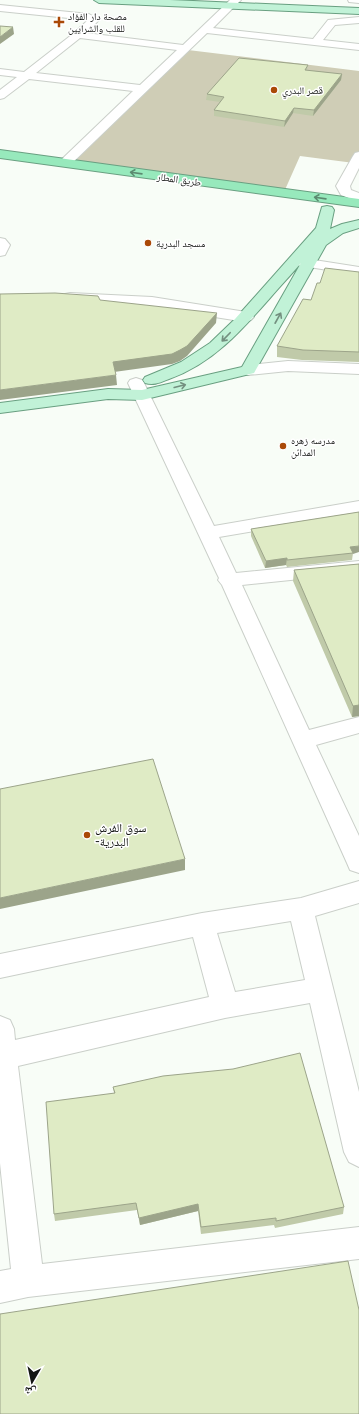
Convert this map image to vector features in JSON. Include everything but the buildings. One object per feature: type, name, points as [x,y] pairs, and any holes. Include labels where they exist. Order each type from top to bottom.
[{"type":"highway","name":"طريق المطار","points":[[0,154],[359,203]]},
{"type":"highway","name":"طريق المطار","points":[[0,166],[359,214]]},
{"type":"main road","points":[[100,0],[177,4],[231,2],[359,6]]},
{"type":"main road","points":[[278,0],[299,4]]},
{"type":"main road","points":[[231,2],[271,8],[359,11]]},
{"type":"main road","points":[[177,4],[201,11],[207,14],[214,21],[234,13],[271,8]]},
{"type":"main road","points":[[0,408],[108,394],[248,370],[302,262],[323,229],[327,210]]},
{"type":"main road","points":[[139,389],[203,357],[219,345],[331,233],[339,228],[359,224]]},
{"type":"street","points":[[353,0],[359,0]]},
{"type":"street","points":[[65,163],[214,21],[231,2]]},
{"type":"street","points":[[0,8],[93,18],[94,20],[92,24],[0,96]]},
{"type":"street","points":[[316,42],[328,24],[332,22],[359,20]]},
{"type":"street","points":[[204,30],[359,47]]},
{"type":"street","points":[[78,35],[185,48]]},
{"type":"street","points":[[0,72],[142,89]]},
{"type":"street","points":[[359,156],[342,186],[346,192],[359,198]]},
{"type":"street","points":[[0,242],[3,245],[0,252]]},
{"type":"street","points":[[302,262],[359,271]]},
{"type":"street","points":[[53,296],[152,302],[246,317]]},
{"type":"street","points":[[248,370],[288,366],[359,369]]},
{"type":"street","points":[[139,389],[359,863]]},
{"type":"street","points":[[207,533],[359,507]]},
{"type":"street","points":[[228,580],[359,567]]},
{"type":"street","points":[[302,740],[359,725]]},
{"type":"street","points":[[0,966],[202,924],[301,909],[359,892]]},
{"type":"street","points":[[301,909],[359,1152]]},
{"type":"street","points":[[202,924],[225,1006]]},
{"type":"street","points":[[319,989],[225,1006],[1,1042],[14,1284],[359,1244]]},
{"type":"shaded area","points":[[188,50],[359,71],[359,155],[354,163],[300,156],[284,192],[69,162]]},
{"type":"place","name":"مصحة دار الفؤاد للقلب والشرايين","points":[[59,22]]},
{"type":"place","name":"قصر البدري","points":[[274,90]]},
{"type":"place","name":"مسجد البدرية","points":[[148,243]]},
{"type":"place","name":"مدرسه زهره المدائن","points":[[283,446]]},
{"type":"place","name":"سوق الفرش -البدرية","points":[[87,835]]}]
